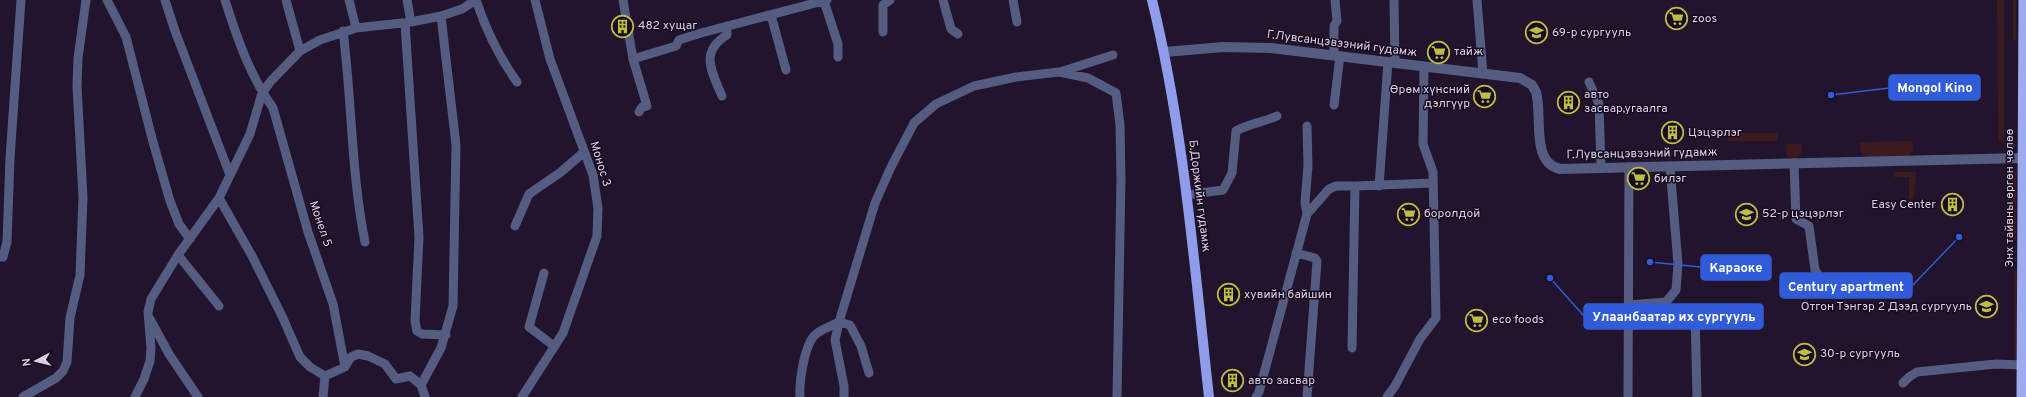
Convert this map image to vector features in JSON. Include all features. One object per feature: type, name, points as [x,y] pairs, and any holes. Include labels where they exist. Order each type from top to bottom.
[{"type":"highway","name":"Энх тайвны өргөн чөлөө","points":[[2022,397],[2025,324],[2023,158],[2024,0]]},
{"type":"highway","points":[[2023,361],[2026,345]]},
{"type":"main road","name":"Б.Доржийн гудамж","points":[[1152,0],[1165,52],[1186,195],[1209,397]]},
{"type":"street","points":[[0,257],[6,252],[7,242],[10,158],[21,0]]},
{"type":"street","points":[[28,396],[56,378],[63,371],[67,362],[70,318],[80,275],[83,197],[77,86],[78,58],[86,0]]},
{"type":"street","points":[[107,0],[126,37],[153,142],[170,200],[179,224],[190,239]]},
{"type":"street","points":[[165,0],[175,31],[230,175]]},
{"type":"street","name":"Монел 5","points":[[225,0],[250,69],[262,93],[273,108],[308,232],[333,304],[345,367]]},
{"type":"street","points":[[286,0],[300,51]]},
{"type":"street","points":[[349,0],[356,28]]},
{"type":"street","points":[[407,0],[419,237],[415,321],[417,331],[422,334],[446,335]]},
{"type":"street","points":[[135,397],[144,379],[150,361],[151,348],[149,318],[151,299],[178,255],[219,198],[250,134],[262,93],[271,81],[300,51],[320,40],[343,31],[356,28],[408,23],[441,16],[462,9],[476,0],[484,24],[503,63],[517,82]]},
{"type":"street","name":"Монос 3","points":[[522,397],[563,333],[597,236],[598,208],[593,175],[550,59],[535,0]]},
{"type":"street","points":[[623,0],[633,59],[647,106],[642,107],[639,112]]},
{"type":"street","points":[[633,59],[676,46],[679,40],[694,35],[826,0],[838,44],[838,57]]},
{"type":"street","points":[[883,32],[883,5],[890,0]]},
{"type":"street","points":[[943,0],[951,29],[958,34]]},
{"type":"street","points":[[1013,0],[1017,22]]},
{"type":"street","points":[[1334,105],[1337,55],[1334,26],[1337,21],[1335,0]]},
{"type":"street","points":[[1379,186],[1392,62],[1394,0]]},
{"type":"street","points":[[1477,0],[1483,74]]},
{"type":"street","points":[[771,15],[786,70]]},
{"type":"street","points":[[421,385],[441,348],[446,335],[453,306],[456,145],[441,16]]},
{"type":"street","points":[[722,96],[710,66],[710,56],[717,40],[726,35],[727,26]]},
{"type":"street","points":[[343,31],[348,68],[356,182],[365,242]]},
{"type":"street","name":"Г.Лувсанцэвээний гудамж","points":[[1165,52],[1223,47],[1271,48],[1520,78],[1533,87],[1538,98],[1542,152],[1549,164],[1555,168],[1563,169],[2023,158]]},
{"type":"street","points":[[844,397],[844,386],[835,340],[839,322],[875,203],[914,123],[936,104],[974,86],[1016,77],[1059,72],[1113,55]]},
{"type":"street","points":[[1387,397],[1395,386],[1420,339],[1436,318],[1432,167],[1423,144],[1424,67]]},
{"type":"street","points":[[1059,72],[1088,78],[1116,93],[1120,125],[1121,179],[1117,397]]},
{"type":"street","points":[[1589,82],[1599,104],[1600,168]]},
{"type":"street","points":[[1186,195],[1223,190],[1232,173],[1236,131],[1243,127],[1264,122],[1277,116]]},
{"type":"street","points":[[1256,397],[1259,392],[1307,214],[1305,202],[1308,166],[1308,126]]},
{"type":"street","points":[[515,226],[529,194],[561,172],[584,152]]},
{"type":"street","points":[[1794,163],[1796,219],[1809,226],[1815,270],[1831,294]]},
{"type":"street","points":[[1628,397],[1629,167]]},
{"type":"street","points":[[1629,304],[1666,302],[1676,290],[1678,264],[1670,167]]},
{"type":"street","points":[[1307,214],[1329,188],[1336,186],[1379,186],[1433,183]]},
{"type":"street","points":[[1352,348],[1355,186]]},
{"type":"street","points":[[219,198],[237,226],[282,316],[300,357],[310,367],[325,376]]},
{"type":"street","points":[[1296,254],[1315,258],[1317,261],[1307,397]]},
{"type":"street","points":[[178,255],[219,306]]},
{"type":"street","points":[[544,273],[529,328],[554,346]]},
{"type":"street","points":[[1695,313],[1696,397]]},
{"type":"street","points":[[149,318],[169,354],[198,397]]},
{"type":"street","points":[[800,397],[799,387],[803,362],[814,336],[839,322],[850,325],[861,346],[869,373]]},
{"type":"street","points":[[325,376],[345,367],[351,357],[358,354],[368,356],[388,366],[396,379],[410,376],[421,385],[425,397]]},
{"type":"street","points":[[1903,383],[1917,372],[2023,361]]},
{"type":"street","points":[[323,397],[325,376]]},
{"type":"shaded area","points":[[1997,0],[2004,0],[2004,142],[1998,141]]},
{"type":"shaded area","points":[[2013,0],[2016,0],[2016,40],[2013,40]]},
{"type":"shaded area","points":[[1728,133],[1777,133],[1777,141],[1728,141]]},
{"type":"shaded area","points":[[1912,141],[1913,150],[1909,156],[1867,157],[1860,149],[1860,142]]},
{"type":"shaded area","points":[[1786,144],[1802,144],[1801,154],[1797,159],[1787,157]]},
{"type":"shaded area","points":[[2012,166],[2016,172],[2016,240],[2012,244]]},
{"type":"shaded area","points":[[1894,172],[1916,172],[1914,199],[1909,199],[1909,177],[1894,177]]},
{"type":"shaded area","points":[[2014,271],[2018,271],[2017,360],[2014,363]]},
{"type":"place","name":"zoos","points":[[1677,19]]},
{"type":"place","name":"482 хущаг","points":[[622,26]]},
{"type":"place","name":"69-р сургууль","points":[[1537,33]]},
{"type":"place","name":"тайж","points":[[1439,52]]},
{"type":"place","name":"Mongol Kino","points":[[1831,95]]},
{"type":"place","name":"Өрөм хүнсний дэлгүүр","points":[[1485,97]]},
{"type":"place","name":"авто засвар,угаалга","points":[[1569,102]]},
{"type":"place","name":"Цэцэрлэг","points":[[1672,133]]},
{"type":"place","name":"билэг","points":[[1639,179]]},
{"type":"place","name":"Easy Center","points":[[1952,205]]},
{"type":"place","name":"боролдой","points":[[1409,214]]},
{"type":"place","name":"52-р цэцэрлэг","points":[[1747,214]]},
{"type":"place","name":"Century apartment","points":[[1959,237]]},
{"type":"place","name":"Караоке","points":[[1650,262]]},
{"type":"place","name":"Улаанбаатар их сургууль","points":[[1550,278]]},
{"type":"place","name":"хувийн байшин","points":[[1228,295]]},
{"type":"place","name":"Отгон Тэнгэр 2 Дээд сургууль","points":[[1987,307]]},
{"type":"place","name":"eco foods","points":[[1477,320]]},
{"type":"place","name":"30-р сургууль","points":[[1804,354]]},
{"type":"place","name":"авто засвар","points":[[1233,381]]}]
